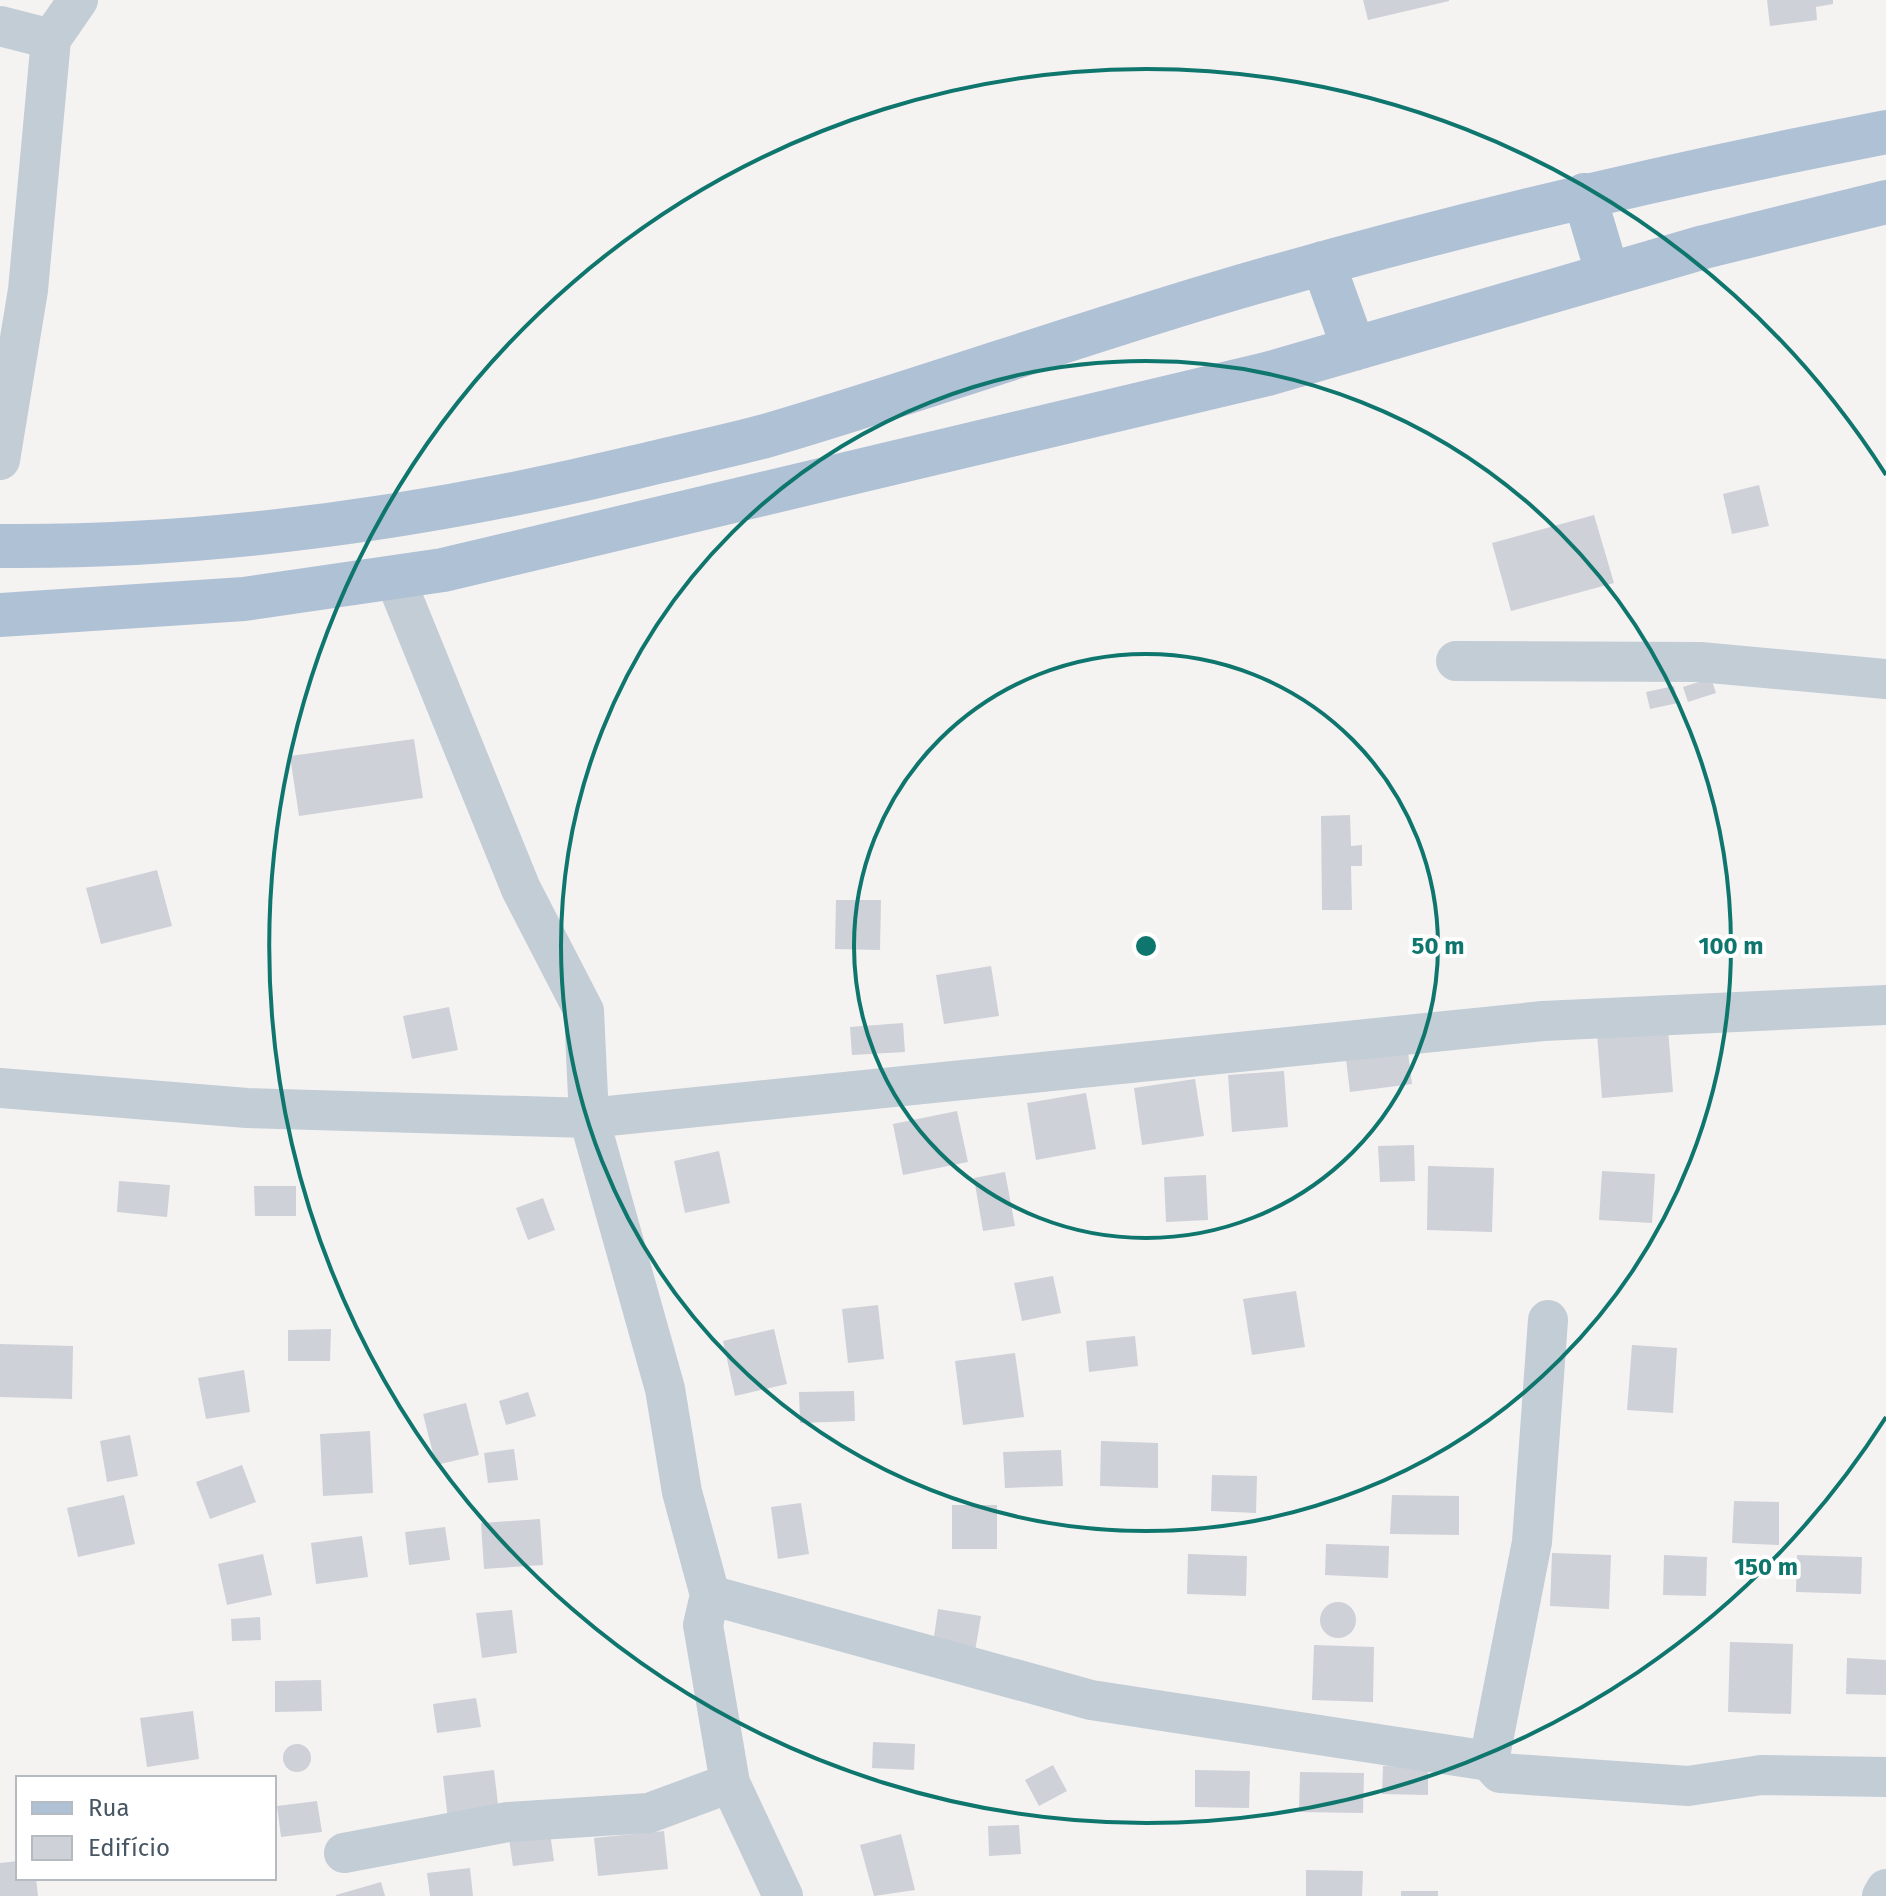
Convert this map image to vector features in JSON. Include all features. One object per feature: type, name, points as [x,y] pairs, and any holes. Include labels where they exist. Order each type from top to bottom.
[{"type":"main road","points":[[0,546],[194,541],[417,513],[594,477],[764,436],[1323,263],[1446,228],[1584,195],[1886,132]]},
{"type":"main road","points":[[1584,195],[1608,275]]},
{"type":"main road","points":[[0,615],[244,599],[443,570],[1267,374],[1608,275],[1886,202]]},
{"type":"main road","points":[[1323,263],[1354,349]]},
{"type":"street","points":[[0,460],[28,290],[51,39],[78,0]]},
{"type":"street","points":[[0,26],[51,39]]},
{"type":"street","points":[[394,576],[521,889],[584,1011],[589,1118],[665,1389],[682,1492],[710,1595],[703,1625],[730,1783],[783,1896]]},
{"type":"street","points":[[1456,661],[1700,662],[1886,679]]},
{"type":"street","points":[[0,1088],[247,1108],[589,1118],[1543,1021],[1886,1005]]},
{"type":"street","points":[[1489,1761],[1532,1542],[1548,1320]]},
{"type":"street","points":[[710,1595],[1091,1700],[1489,1761],[1500,1773],[1688,1786],[1761,1775],[1886,1777]]},
{"type":"street","points":[[344,1853],[508,1822],[649,1813],[730,1783]]},
{"type":"street","points":[[1882,1896],[1886,1889]]},
{"type":"building","points":[[1363,0],[1449,0],[1449,1],[1368,20]]},
{"type":"building","points":[[1767,0],[1833,0],[1833,4],[1816,7],[1817,20],[1770,26]]},
{"type":"building","points":[[1759,485],[1769,526],[1732,534],[1723,494]]},
{"type":"building","points":[[1594,515],[1614,583],[1511,611],[1492,543]]},
{"type":"building","points":[[1711,678],[1716,693],[1688,702],[1683,687]]},
{"type":"building","points":[[1674,686],[1678,703],[1650,709],[1646,692]]},
{"type":"building","points":[[414,739],[423,798],[299,816],[290,756]]},
{"type":"building","points":[[1350,815],[1351,846],[1362,845],[1362,866],[1351,866],[1352,910],[1322,910],[1321,816]]},
{"type":"building","points":[[157,870],[172,926],[101,944],[86,888]]},
{"type":"building","points":[[836,900],[881,900],[880,950],[835,949]]},
{"type":"building","points":[[991,966],[999,1016],[944,1024],[936,975]]},
{"type":"building","points":[[449,1007],[458,1050],[412,1059],[403,1016]]},
{"type":"building","points":[[903,1023],[905,1052],[852,1055],[850,1027]]},
{"type":"building","points":[[1668,1028],[1673,1092],[1602,1098],[1597,1034]]},
{"type":"building","points":[[1406,1036],[1412,1084],[1350,1092],[1344,1043]]},
{"type":"building","points":[[1284,1071],[1288,1127],[1232,1132],[1228,1075]]},
{"type":"building","points":[[1195,1079],[1204,1136],[1142,1145],[1134,1088]]},
{"type":"building","points":[[1086,1093],[1096,1149],[1036,1160],[1027,1103]]},
{"type":"building","points":[[957,1111],[968,1162],[903,1175],[893,1124]]},
{"type":"building","points":[[1414,1145],[1415,1181],[1380,1182],[1378,1146]]},
{"type":"building","points":[[719,1151],[730,1203],[685,1213],[674,1161]]},
{"type":"building","points":[[1428,1166],[1494,1168],[1492,1232],[1427,1230]]},
{"type":"building","points":[[1602,1171],[1655,1174],[1652,1223],[1599,1220]]},
{"type":"building","points":[[1005,1172],[1015,1226],[983,1231],[974,1178]]},
{"type":"building","points":[[1206,1175],[1208,1220],[1166,1222],[1164,1177]]},
{"type":"building","points":[[119,1181],[170,1185],[167,1217],[117,1212]]},
{"type":"building","points":[[254,1186],[296,1186],[296,1216],[255,1216]]},
{"type":"building","points":[[543,1198],[555,1230],[528,1240],[516,1208]]},
{"type":"building","points":[[1053,1276],[1061,1313],[1022,1321],[1014,1283]]},
{"type":"building","points":[[1296,1291],[1305,1347],[1252,1355],[1243,1299]]},
{"type":"building","points":[[878,1305],[884,1359],[848,1363],[842,1309]]},
{"type":"building","points":[[331,1329],[330,1361],[288,1361],[288,1330]]},
{"type":"building","points":[[774,1329],[787,1384],[735,1396],[723,1341]]},
{"type":"building","points":[[1135,1336],[1138,1366],[1089,1372],[1086,1341]]},
{"type":"building","points":[[0,1344],[73,1346],[72,1399],[0,1397]]},
{"type":"building","points":[[1632,1345],[1677,1348],[1673,1413],[1627,1410]]},
{"type":"building","points":[[1015,1353],[1024,1417],[963,1425],[955,1361]]},
{"type":"building","points":[[244,1370],[250,1412],[206,1419],[198,1378]]},
{"type":"building","points":[[854,1391],[855,1421],[800,1423],[799,1392]]},
{"type":"building","points":[[528,1392],[536,1416],[506,1425],[499,1401]]},
{"type":"building","points":[[466,1403],[479,1455],[436,1465],[423,1414]]},
{"type":"building","points":[[370,1431],[373,1493],[323,1496],[320,1434]]},
{"type":"building","points":[[130,1435],[138,1476],[107,1482],[100,1441]]},
{"type":"building","points":[[1101,1441],[1158,1443],[1158,1488],[1100,1486]]},
{"type":"building","points":[[514,1449],[518,1480],[488,1483],[484,1453]]},
{"type":"building","points":[[1061,1450],[1063,1486],[1005,1488],[1003,1452]]},
{"type":"building","points":[[242,1465],[256,1502],[210,1519],[196,1482]]},
{"type":"building","points":[[1212,1475],[1257,1476],[1256,1513],[1211,1511]]},
{"type":"building","points":[[124,1495],[135,1544],[78,1557],[67,1508]]},
{"type":"building","points":[[1392,1495],[1459,1496],[1459,1535],[1390,1534]]},
{"type":"building","points":[[1734,1501],[1779,1502],[1779,1545],[1732,1543]]},
{"type":"building","points":[[801,1503],[809,1554],[778,1559],[771,1507]]},
{"type":"building","points":[[952,1505],[997,1505],[997,1549],[952,1549]]},
{"type":"building","points":[[540,1519],[543,1565],[484,1569],[481,1523]]},
{"type":"building","points":[[445,1527],[450,1560],[409,1565],[405,1532]]},
{"type":"building","points":[[362,1536],[368,1577],[316,1584],[311,1543]]},
{"type":"building","points":[[1326,1544],[1389,1546],[1388,1578],[1325,1575]]},
{"type":"building","points":[[1552,1553],[1611,1555],[1609,1609],[1550,1606]]},
{"type":"building","points":[[263,1554],[272,1595],[227,1605],[218,1564]]},
{"type":"building","points":[[1188,1554],[1247,1556],[1246,1596],[1187,1594]]},
{"type":"building","points":[[1664,1555],[1707,1557],[1706,1596],[1663,1595]]},
{"type":"building","points":[[1797,1555],[1862,1557],[1861,1594],[1796,1592]]},
{"type":"building","points":[[1338,1602],[1350,1608],[1356,1620],[1350,1632],[1338,1638],[1326,1632],[1320,1620],[1326,1608]]},
{"type":"building","points":[[938,1609],[981,1616],[974,1657],[932,1650]]},
{"type":"building","points":[[512,1610],[517,1653],[482,1658],[476,1613]]},
{"type":"building","points":[[260,1617],[261,1640],[232,1641],[231,1619]]},
{"type":"building","points":[[1730,1642],[1793,1644],[1791,1714],[1728,1712]]},
{"type":"building","points":[[1314,1645],[1374,1647],[1373,1702],[1312,1700]]},
{"type":"building","points":[[1847,1658],[1886,1660],[1886,1695],[1846,1694]]},
{"type":"building","points":[[321,1680],[322,1711],[275,1712],[275,1681]]},
{"type":"building","points":[[476,1698],[481,1727],[437,1733],[433,1704]]},
{"type":"building","points":[[193,1711],[199,1759],[147,1767],[140,1718]]},
{"type":"building","points":[[873,1742],[915,1744],[914,1770],[872,1768]]},
{"type":"building","points":[[297,1744],[307,1748],[311,1758],[307,1768],[297,1772],[287,1768],[283,1758],[287,1748]]},
{"type":"building","points":[[1053,1765],[1067,1791],[1039,1806],[1025,1780]]},
{"type":"building","points":[[1383,1766],[1428,1767],[1428,1795],[1382,1794]]},
{"type":"building","points":[[494,1770],[499,1813],[448,1820],[443,1776]]},
{"type":"building","points":[[1195,1770],[1250,1771],[1249,1808],[1195,1807]]},
{"type":"building","points":[[1300,1772],[1364,1773],[1363,1813],[1299,1812]]},
{"type":"building","points":[[317,1801],[322,1832],[281,1837],[277,1806]]},
{"type":"building","points":[[1019,1825],[1021,1854],[989,1856],[988,1826]]},
{"type":"building","points":[[549,1826],[554,1861],[513,1866],[508,1832]]},
{"type":"building","points":[[664,1831],[668,1869],[598,1876],[594,1838]]},
{"type":"building","points":[[901,1834],[915,1890],[874,1896],[860,1845]]},
{"type":"building","points":[[16,1861],[16,1880],[36,1880],[38,1896],[0,1896],[0,1863]]},
{"type":"building","points":[[470,1868],[473,1896],[430,1896],[427,1873]]},
{"type":"building","points":[[1306,1870],[1363,1871],[1362,1896],[1306,1896]]},
{"type":"building","points":[[381,1882],[385,1896],[336,1896],[336,1895]]},
{"type":"building","points":[[1401,1891],[1438,1891],[1438,1896],[1401,1896]]}]
